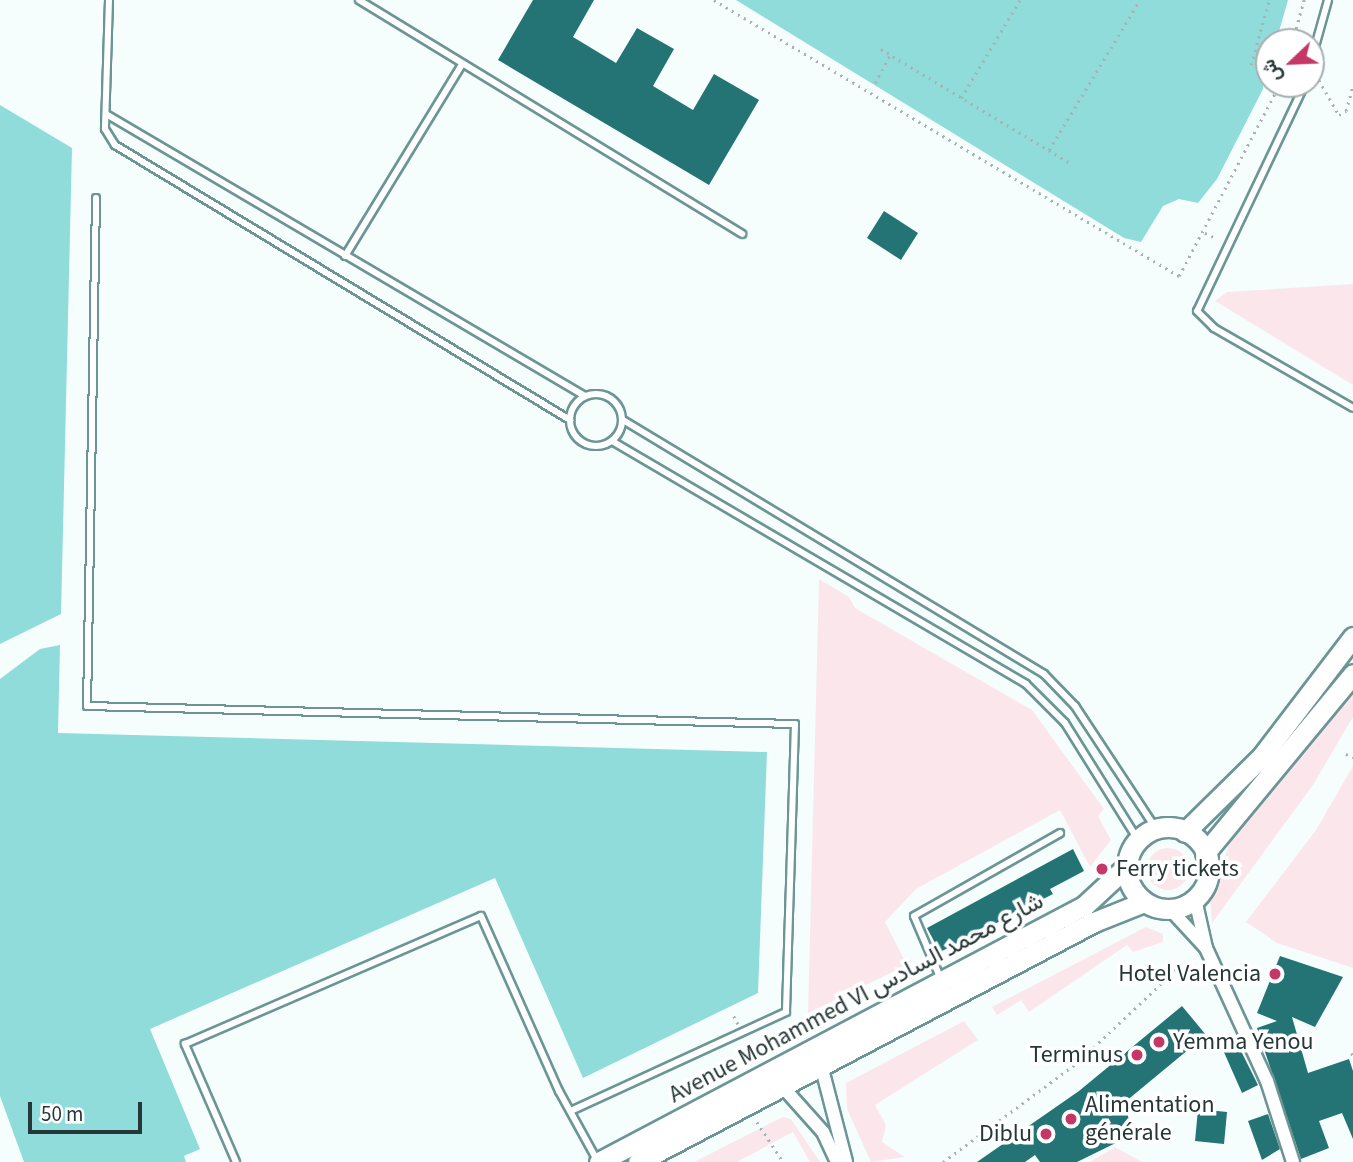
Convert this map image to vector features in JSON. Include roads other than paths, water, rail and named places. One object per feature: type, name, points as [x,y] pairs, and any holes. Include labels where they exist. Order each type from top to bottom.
[{"type":"main road","points":[[1185,832],[1262,756],[1353,637]]},
{"type":"main road","points":[[1205,853],[1353,674]]},
{"type":"main road","points":[[1156,829],[1185,832],[1205,853],[1208,877],[1195,898],[1170,909],[1144,902],[1127,866],[1138,840],[1156,829]]},
{"type":"main road","name":"Avenue Mohammed VI شارع محمد السادس","points":[[598,1162],[1084,906],[1127,866]]},
{"type":"main road","name":"Avenue Mohammed VI شارع محمد السادس","points":[[638,1162],[781,1085],[1144,902]]},
{"type":"street","points":[[1195,898],[1206,948],[1267,1081],[1293,1162]]},
{"type":"street","points":[[1170,909],[1206,948]]},
{"type":"street","points":[[821,1065],[846,1162]]},
{"type":"street","points":[[781,1085],[823,1132],[837,1162]]},
{"type":"lane","points":[[109,0],[106,114],[107,136],[115,145],[570,420],[585,444],[612,441],[1026,684],[1065,723],[1138,840]]},
{"type":"lane","points":[[359,0],[742,234]]},
{"type":"lane","points":[[1320,28],[1328,0]]},
{"type":"lane","points":[[345,256],[462,64]]},
{"type":"lane","points":[[1298,98],[1224,242],[1197,311],[1214,328],[1353,408]]},
{"type":"lane","points":[[106,114],[585,396],[613,400],[623,419],[1044,674],[1075,706],[1156,829]]},
{"type":"lane","points":[[96,198],[87,706],[795,724],[786,1012],[571,1111]]},
{"type":"lane","points":[[570,420],[585,396]]},
{"type":"lane","points":[[612,441],[623,419]]},
{"type":"lane","points":[[943,982],[914,916],[1060,833]]},
{"type":"lane","points":[[236,1162],[185,1045],[481,916],[571,1111],[598,1162]]},
{"type":"water","points":[[736,0],[1288,0],[1280,28],[1255,28],[1255,98],[1258,98],[1217,179],[1198,203],[1179,199],[1163,206],[1141,242],[1124,238]]},
{"type":"water","points":[[0,105],[72,148],[61,614],[0,644]]},
{"type":"water","points":[[60,645],[58,733],[767,752],[758,993],[583,1078],[495,878],[150,1029],[200,1149],[184,1156],[186,1162],[24,1162],[0,1096],[0,679],[40,649]]},
{"type":"place","name":"Ferry tickets","points":[[1102,869]]},
{"type":"place","name":"Hotel Valencia","points":[[1275,974]]},
{"type":"place","name":"Yemma Yenou","points":[[1159,1042]]},
{"type":"place","name":"Terminus","points":[[1137,1055]]},
{"type":"place","name":"Alimentation générale","points":[[1071,1119]]},
{"type":"place","name":"Diblu","points":[[1046,1134]]}]
